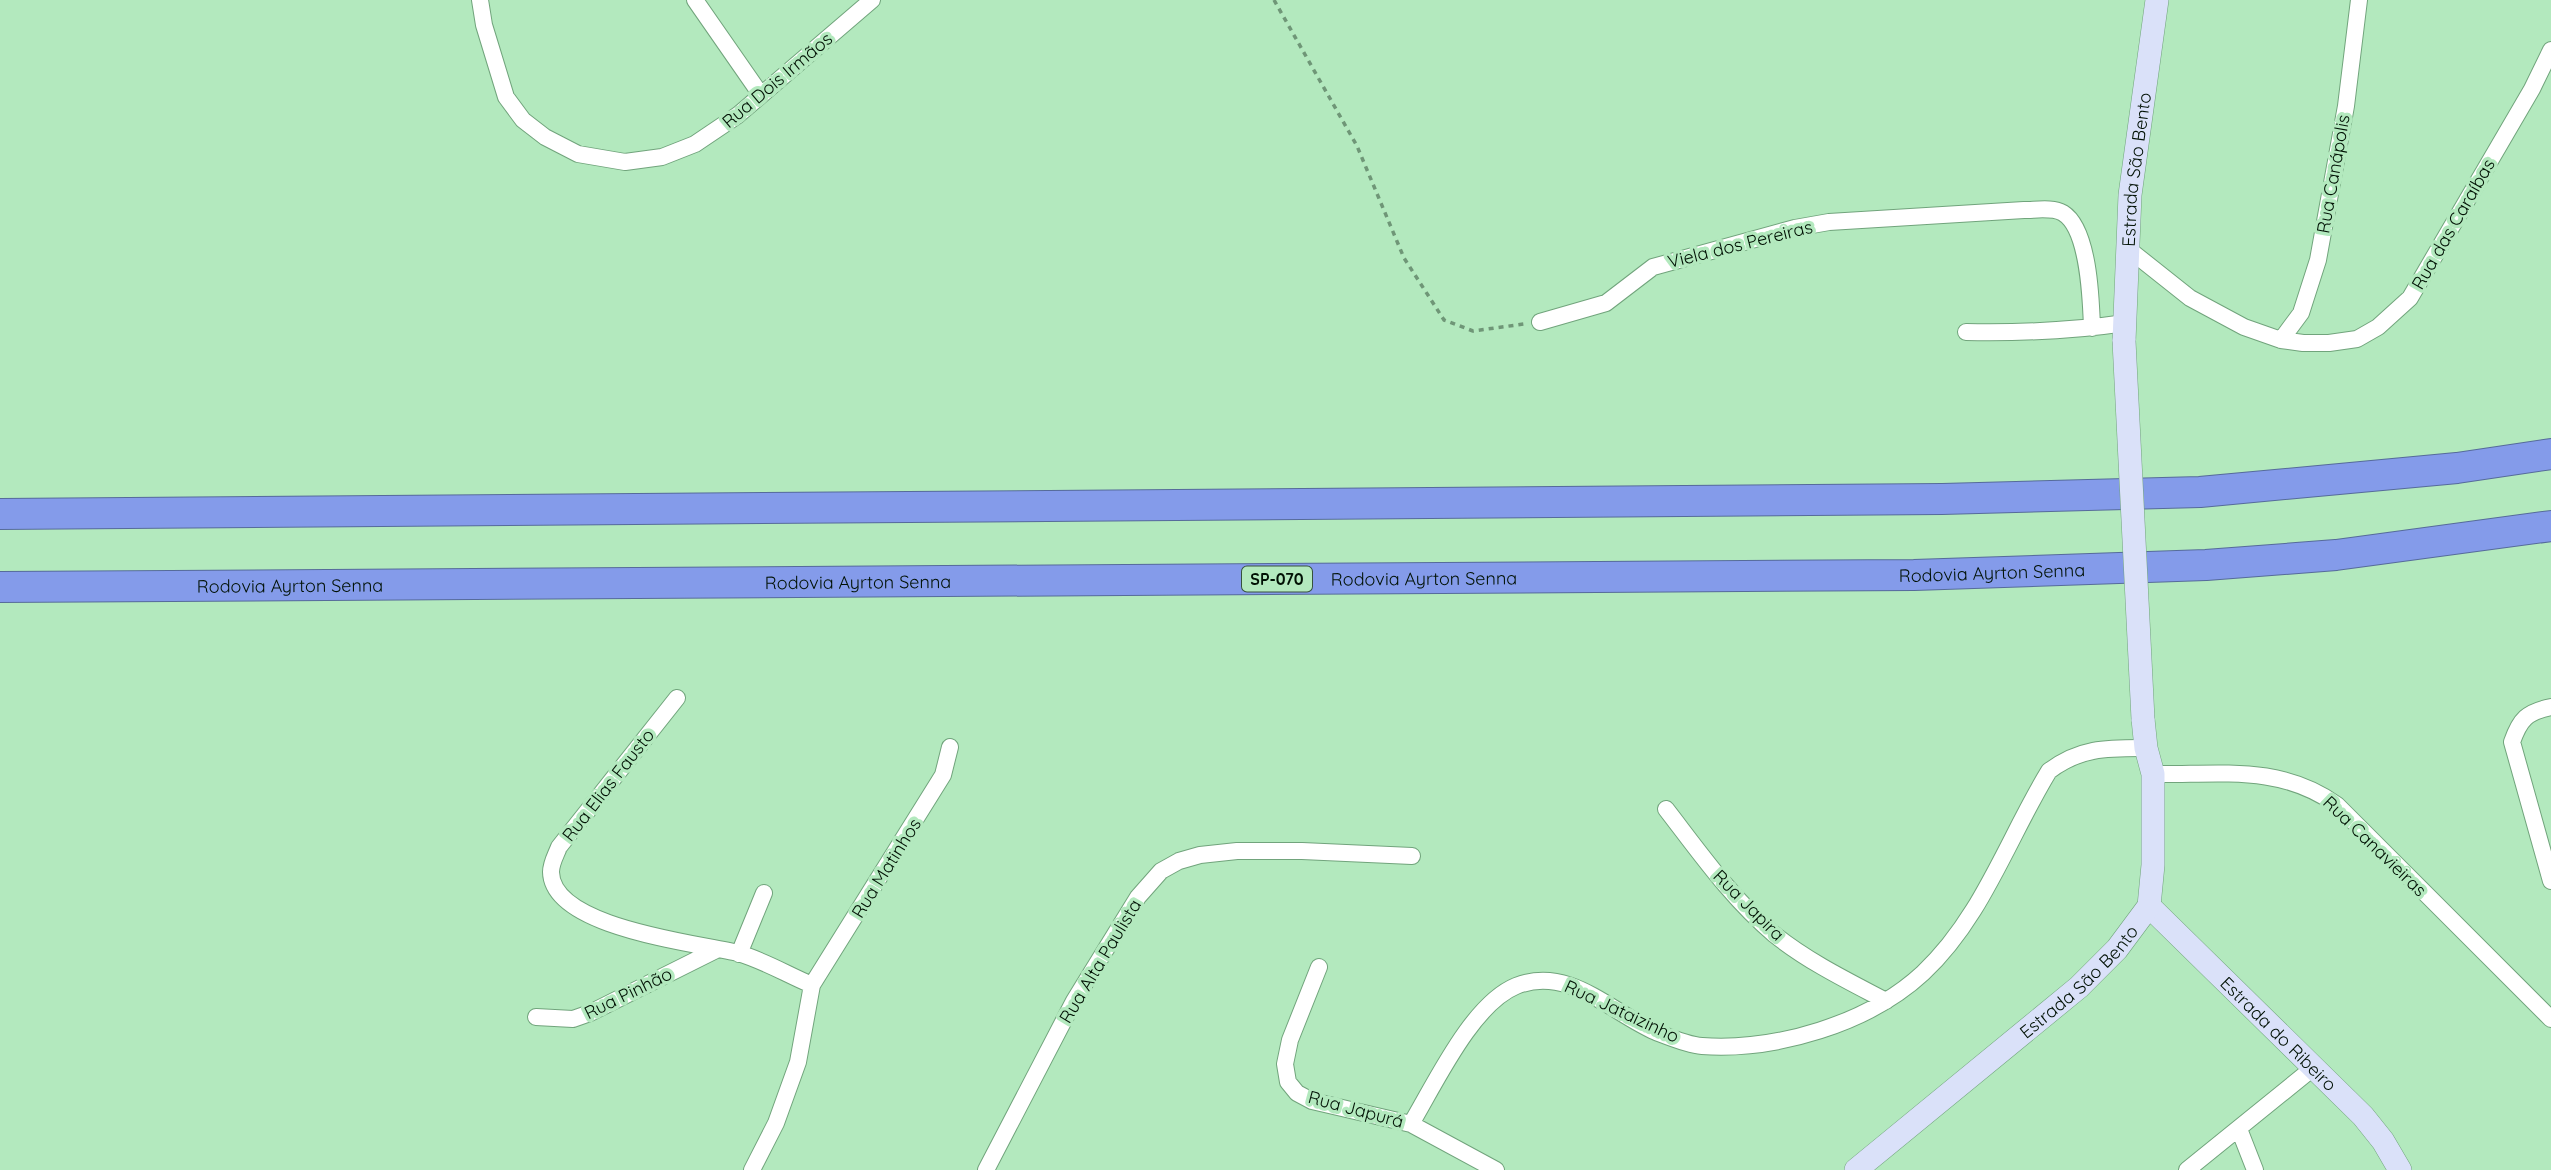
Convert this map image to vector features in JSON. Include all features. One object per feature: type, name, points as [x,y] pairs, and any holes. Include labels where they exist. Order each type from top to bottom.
[{"type":"highway","points":[[0,514],[1942,499],[2200,492],[2457,468],[2551,454]]},
{"type":"highway","name":"Rodovia Ayrton Senna","points":[[0,587],[1914,575],[2206,565],[2336,555],[2551,526]]},
{"type":"street","name":"Rua Dois Irmãos","points":[[480,0],[484,25],[506,97],[523,120],[545,137],[578,154],[625,162],[662,156],[695,144],[738,115],[872,0]]},
{"type":"street","points":[[695,0],[761,95]]},
{"type":"street","name":"Estrada São Bento","points":[[1856,1170],[2079,987],[2118,948],[2149,906],[2153,774],[2146,748],[2143,719],[2125,332],[2127,248],[2135,149],[2157,0]]},
{"type":"street","name":"Rua Canápolis","points":[[2281,340],[2301,313],[2318,260],[2346,106],[2359,0]]},
{"type":"street","name":"Rua das Caraíbas","points":[[2127,248],[2190,298],[2244,327],[2281,340],[2329,343],[2357,339],[2378,327],[2410,298],[2532,89],[2551,50]]},
{"type":"street","name":"Viela dos Pereiras","points":[[1541,322],[1606,303],[1620,295],[1653,267],[1795,228],[1829,222],[2025,210],[2057,211],[2072,220],[2088,273],[2092,328]]},
{"type":"street","points":[[1966,332],[2020,333],[2092,328],[2125,332]]},
{"type":"street","name":"Rua Elias Fausto","points":[[677,698],[559,847],[552,863],[551,874],[556,889],[566,902],[627,930],[739,954],[812,985]]},
{"type":"street","points":[[2551,707],[2537,710],[2518,723],[2512,741],[2551,881]]},
{"type":"street","name":"Rua Matinhos","points":[[812,985],[943,775],[950,747]]},
{"type":"street","name":"Rua Jataizinho","points":[[1411,1124],[1469,1027],[1493,1001],[1514,987],[1535,981],[1559,981],[1593,995],[1656,1031],[1699,1046],[1778,1041],[1824,1029],[1886,1001],[1925,971],[1956,936],[1982,897],[2049,771],[2066,759],[2089,751],[2146,748]]},
{"type":"street","name":"Rua Canavieiras","points":[[2153,774],[2267,775],[2297,782],[2318,792],[2337,805],[2551,1019]]},
{"type":"street","name":"Rua Japira","points":[[1666,809],[1736,898],[1775,935],[1823,968],[1886,1001]]},
{"type":"street","name":"Rua Alta Paulista","points":[[986,1170],[1074,1001],[1138,897],[1161,872],[1189,858],[1237,851],[1412,856]]},
{"type":"street","points":[[739,954],[764,893]]},
{"type":"street","name":"Estrada do Ribeiro","points":[[2149,906],[2370,1124],[2400,1170]]},
{"type":"street","name":"Rua Pinhão","points":[[536,1017],[573,1019],[590,1013],[716,950]]},
{"type":"street","name":"Rua Japurá","points":[[1319,967],[1290,1040],[1285,1064],[1288,1082],[1297,1093],[1312,1101],[1411,1124],[1496,1170]]},
{"type":"street","points":[[752,1170],[776,1123],[798,1062],[812,985]]},
{"type":"street","points":[[2187,1170],[2313,1068]]},
{"type":"street","points":[[2239,1129],[2255,1170]]},
{"type":"path","points":[[1274,0],[1357,146],[1404,258],[1444,320],[1473,331],[1541,322]]}]
